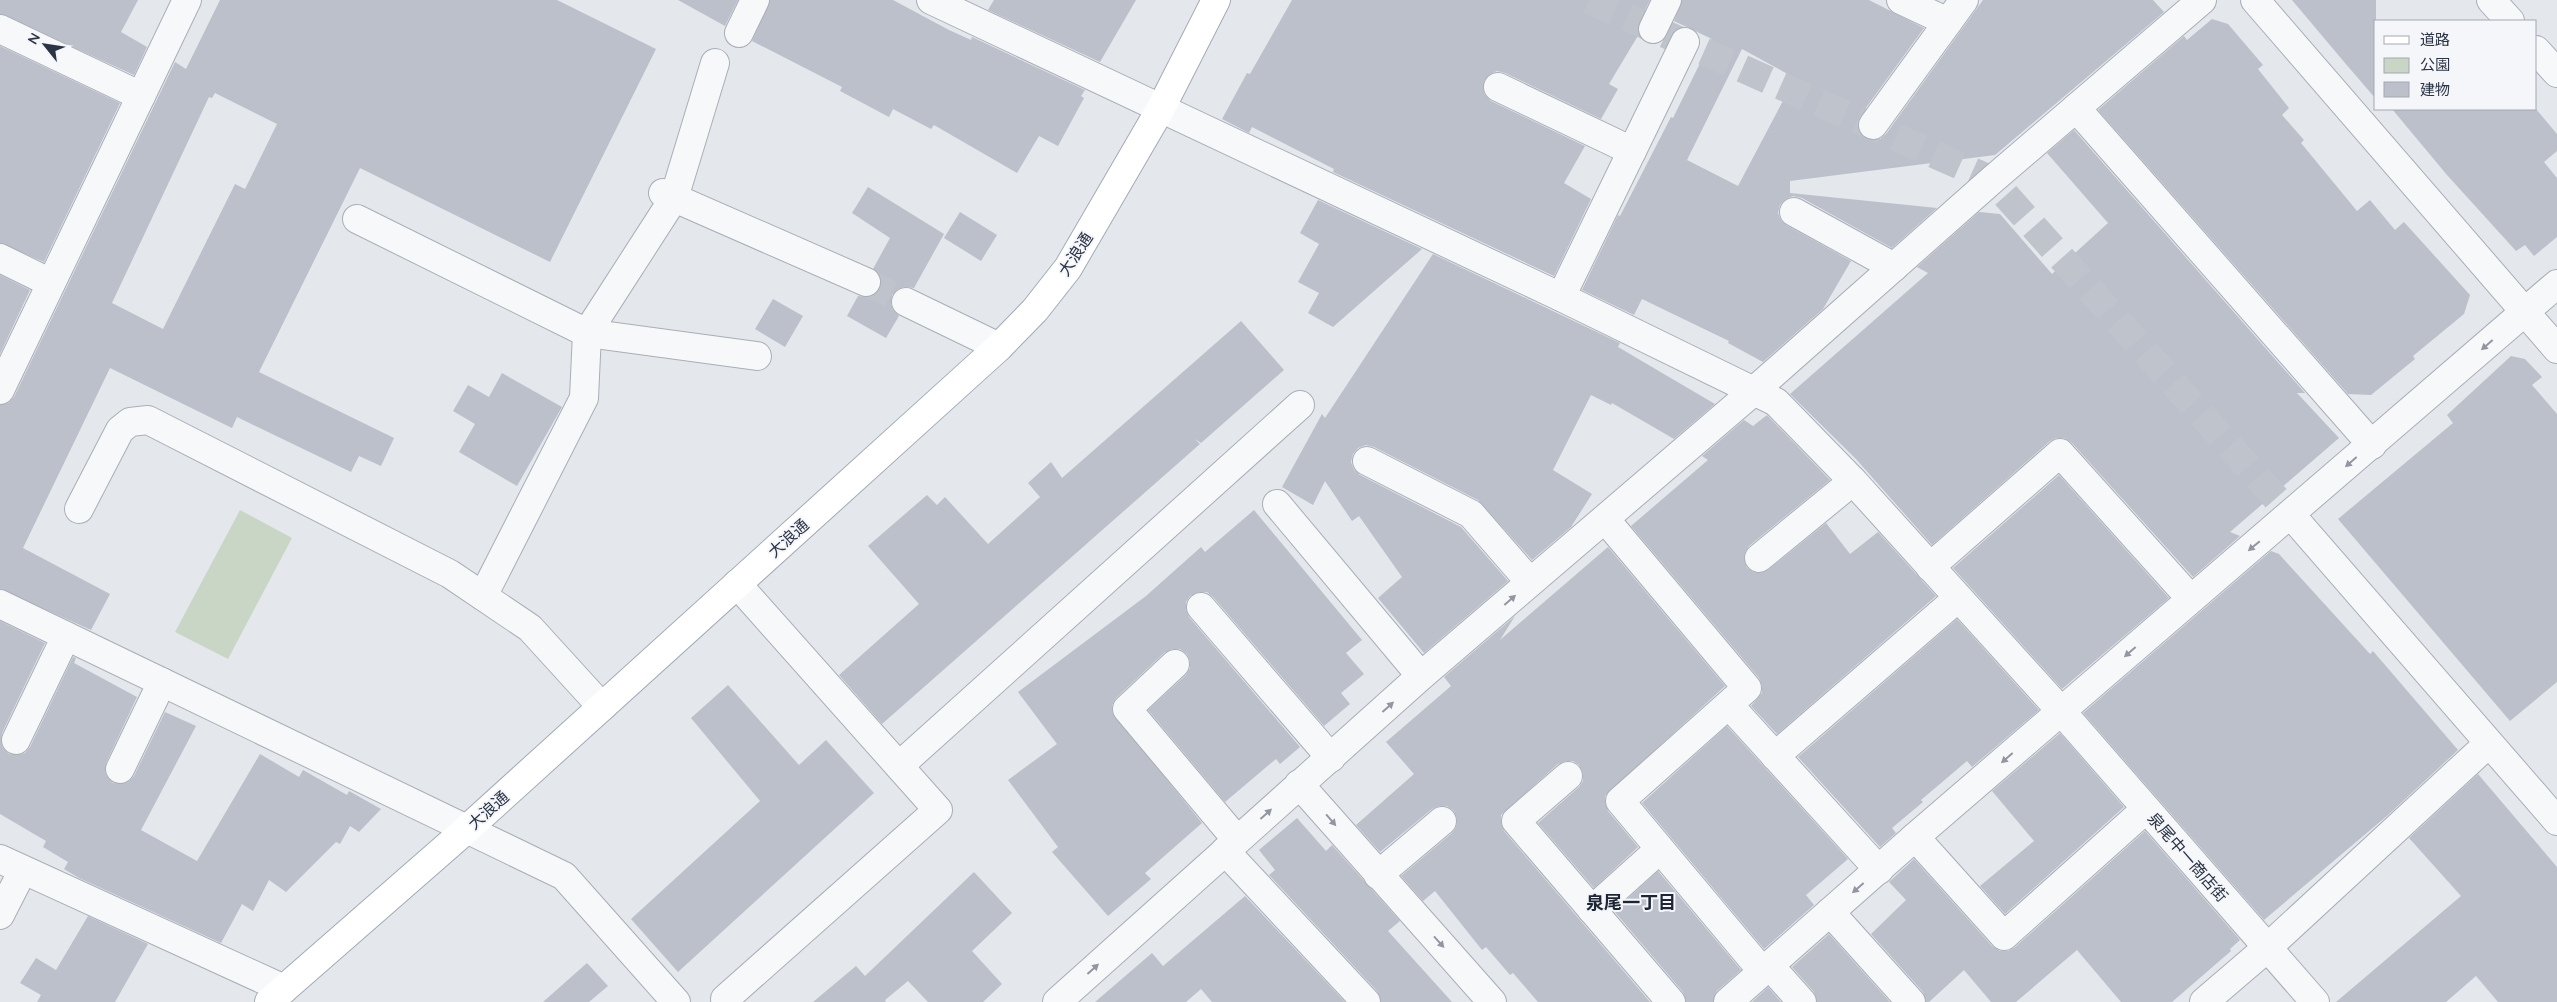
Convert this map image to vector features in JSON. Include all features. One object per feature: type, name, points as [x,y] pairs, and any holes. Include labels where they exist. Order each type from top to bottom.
[{"type":"main road","name":"大浪通","points":[[276,996],[467,829],[602,707],[999,347],[1035,310],[1068,268],[1160,110],[1216,0]]},
{"type":"street","points":[[0,390],[188,0]]},
{"type":"street","points":[[739,32],[755,0]]},
{"type":"street","name":"泉尾中一商店街","points":[[932,0],[1160,110],[1561,297],[1755,390],[1776,402],[1853,481],[2061,711],[2315,1002]]},
{"type":"street","points":[[1653,29],[1667,0]]},
{"type":"street","points":[[1901,0],[1948,22]]},
{"type":"street","points":[[1873,125],[1964,0]]},
{"type":"street","points":[[1057,1002],[1422,676],[1755,390],[2202,0]]},
{"type":"street","points":[[2254,0],[2557,349]]},
{"type":"street","points":[[2491,0],[2509,20]]},
{"type":"street","points":[[0,29],[141,96]]},
{"type":"street","points":[[1561,297],[1685,42]]},
{"type":"street","points":[[2537,51],[2557,74]]},
{"type":"street","points":[[483,596],[584,398],[587,334],[669,195],[715,63]]},
{"type":"street","points":[[1498,87],[1632,151]]},
{"type":"street","points":[[2076,108],[2372,445]]},
{"type":"street","points":[[669,195],[866,282]]},
{"type":"street","points":[[1794,212],[1894,267]]},
{"type":"street","points":[[357,219],[587,334],[757,356]]},
{"type":"street","points":[[0,258],[52,283]]},
{"type":"street","points":[[1728,1002],[1915,837],[2557,284]]},
{"type":"street","points":[[906,302],[999,347]]},
{"type":"street","points":[[899,766],[1300,405]]},
{"type":"street","points":[[79,509],[120,430],[130,422],[148,420],[450,574],[530,628],[602,707]]},
{"type":"street","points":[[1930,567],[2060,453],[2191,599]]},
{"type":"street","points":[[1367,461],[1471,514],[1530,582]]},
{"type":"street","points":[[1758,558],[1853,481]]},
{"type":"street","points":[[1277,504],[1422,676]]},
{"type":"street","points":[[2291,515],[2488,744],[2557,821]]},
{"type":"street","points":[[1605,519],[1747,688],[1620,801],[1766,969],[1802,1002]]},
{"type":"street","points":[[725,999],[938,810],[737,584]]},
{"type":"street","points":[[1775,756],[1958,598]]},
{"type":"street","points":[[0,604],[564,876],[676,1002]]},
{"type":"street","points":[[1200,607],[1331,758]]},
{"type":"street","points":[[16,740],[66,636]]},
{"type":"street","points":[[1175,664],[1127,709],[1231,845],[1366,1002]]},
{"type":"street","points":[[120,769],[162,682]]},
{"type":"street","points":[[1729,705],[1879,870]]},
{"type":"street","points":[[2204,1002],[2267,948],[2488,744]]},
{"type":"street","points":[[1568,776],[1516,821],[1671,1002]]},
{"type":"street","points":[[1299,784],[1485,1000]]},
{"type":"street","points":[[1915,837],[2004,936],[2146,809]]},
{"type":"street","points":[[1378,875],[1442,821]]},
{"type":"street","points":[[1592,910],[1660,849]]},
{"type":"street","points":[[0,915],[11,864],[276,996]]},
{"type":"street","points":[[1830,912],[1910,1002]]},
{"type":"green space","points":[[240,510],[292,538],[228,659],[175,632]]},
{"type":"building","points":[[0,0],[138,0],[121,32],[147,47],[134,75],[0,14]]},
{"type":"building","points":[[220,0],[557,0],[656,49],[550,262],[360,168],[259,372],[394,438],[381,466],[359,456],[351,472],[237,417],[232,428],[110,368],[23,548],[110,594],[91,630],[0,589],[0,405],[8,403],[14,397],[175,62],[186,69]],"holes":[[[215,93],[277,124],[245,189],[235,184],[163,329],[112,303],[209,97],[212,98]]]},
{"type":"building","points":[[678,0],[738,0],[725,26]]},
{"type":"building","points":[[770,0],[893,0],[949,30],[971,40],[972,37],[1085,90],[1081,96],[1084,98],[1058,146],[1039,136],[1017,173],[934,125],[931,129],[893,109],[889,117],[840,91],[842,87],[752,41]]},
{"type":"building","points":[[994,0],[1136,0],[1100,62],[988,10]]},
{"type":"building","points":[[1292,0],[1650,0],[1639,22],[1639,34],[1609,84],[1618,89],[1601,119],[1505,73],[1497,71],[1490,74],[1484,81],[1483,89],[1485,95],[1491,101],[1585,146],[1564,183],[1591,199],[1554,276],[1333,172],[1334,169],[1252,127],[1249,133],[1222,119],[1247,73],[1250,74]]},
{"type":"building","points":[[1682,0],[1869,0],[1924,28],[1860,116],[1857,124],[1859,132],[1864,138],[1872,141],[1880,139],[1886,134],[1983,0],[2153,0],[2164,12],[1995,155],[1790,181],[1790,193],[1937,208],[1892,248],[1802,198],[1793,196],[1786,199],[1780,205],[1778,213],[1786,225],[1851,261],[1823,309],[1763,362],[1728,343],[1729,341],[1642,299],[1634,315],[1582,290],[1618,215],[1620,216],[1671,117],[1673,118],[1712,39],[1674,21]],"holes":[[[1742,49],[1795,78],[1738,186],[1687,160]]]},
{"type":"building","points":[[2292,0],[2376,0],[2376,20],[2374,20],[2374,97]]},
{"type":"building","points":[[2212,19],[2228,24],[2263,65],[2258,69],[2289,108],[2282,115],[2304,140],[2301,143],[2357,211],[2370,200],[2395,230],[2404,222],[2470,295],[2464,314],[2413,356],[2415,359],[2371,395],[2348,394],[2098,110],[2184,36],[2187,40]]},
{"type":"building","points":[[0,46],[120,103],[44,262],[0,243]]},
{"type":"building","points":[[2393,110],[2537,110],[2557,134],[2557,151],[2544,162],[2557,178],[2557,237],[2534,256],[2525,245],[2516,251],[2447,175]]},
{"type":"building","points":[[2074,130],[2305,393],[2297,393],[2339,438],[2230,532],[2240,536],[2193,577],[2072,443],[2064,438],[2056,438],[2050,441],[1932,545],[1856,459],[1790,394],[1928,273],[1917,267],[1979,212],[2000,214],[2052,274],[2108,223],[2047,153]]},
{"type":"building","points":[[868,187],[944,234],[914,288],[904,287],[898,289],[892,295],[891,304],[893,310],[899,316],[886,338],[847,316],[858,296],[868,297],[876,294],[880,289],[881,280],[873,269],[890,238],[852,213]]},
{"type":"building","points":[[1318,200],[1422,249],[1333,327],[1308,313],[1319,293],[1298,282],[1319,244],[1300,233]]},
{"type":"building","points":[[960,212],[997,235],[981,261],[944,238]]},
{"type":"building","points":[[1433,254],[1620,343],[1618,347],[1715,404],[1674,439],[1612,403],[1611,405],[1591,395],[1553,470],[1592,494],[1571,527],[1532,560],[1478,500],[1374,447],[1366,445],[1358,448],[1353,454],[1351,462],[1354,470],[1360,475],[1461,527],[1508,581],[1424,653],[1378,598],[1402,577],[1359,516],[1352,521],[1325,481],[1313,505],[1282,487],[1322,414],[1325,418]]},
{"type":"building","points":[[0,275],[30,290],[0,354]]},
{"type":"building","points":[[773,299],[803,316],[785,347],[755,329]]},
{"type":"building","points":[[1241,321],[1284,370],[1201,443],[1195,439],[1200,444],[882,724],[839,675],[919,604],[868,546],[927,495],[937,505],[945,497],[988,544],[1040,497],[1028,483],[1051,462],[1062,478]]},
{"type":"building","points":[[2511,356],[2525,359],[2542,377],[2532,385],[2557,414],[2557,682],[2510,721],[2338,519],[2453,423],[2447,415]]},
{"type":"building","points":[[502,373],[562,407],[517,486],[459,452],[475,424],[453,411],[468,385],[489,397]]},
{"type":"building","points":[[1767,415],[1830,480],[1749,546],[1745,552],[1744,560],[1747,568],[1753,572],[1761,573],[1768,570],[1826,523],[1850,554],[1878,532],[1936,596],[1777,734],[1751,706],[1762,693],[1762,685],[1759,678],[1631,526],[1708,460],[1702,456],[1744,420],[1753,426]]},
{"type":"building","points":[[2059,475],[2169,598],[2062,689],[1953,568]]},
{"type":"building","points":[[1254,510],[1362,640],[1346,653],[1364,674],[1341,693],[1350,704],[1324,726],[1213,597],[1207,592],[1199,592],[1190,596],[1186,602],[1189,617],[1300,747],[1280,764],[1276,759],[1225,802],[1148,710],[1186,675],[1190,668],[1187,654],[1180,649],[1172,649],[1164,653],[1116,698],[1112,705],[1112,712],[1202,823],[1145,873],[1151,879],[1108,916],[1052,852],[1058,847],[1008,780],[1057,744],[1018,692],[1146,596],[1201,547],[1205,552]]},
{"type":"building","points":[[1608,547],[1725,686],[1605,796],[1608,811],[1638,847],[1594,888],[1538,823],[1579,787],[1583,781],[1583,774],[1579,765],[1573,761],[1558,764],[1501,815],[1504,831],[1650,1002],[1538,1002],[1513,973],[1510,975],[1486,947],[1482,950],[1435,891],[1423,901],[1401,876],[1452,833],[1456,827],[1457,819],[1454,811],[1447,806],[1439,806],[1432,809],[1380,852],[1356,825],[1414,774],[1386,742],[1451,686],[1444,677],[1515,616],[1500,640]]},
{"type":"building","points":[[2271,551],[2279,554],[2370,654],[2373,651],[2458,750],[2388,815],[2264,920],[2083,713]]},
{"type":"building","points":[[1957,619],[2039,710],[1972,767],[1967,761],[1921,800],[1923,802],[1892,828],[1896,833],[1880,847],[1798,757]]},
{"type":"building","points":[[0,621],[45,643],[2,733],[1,742],[3,748],[9,754],[18,755],[25,753],[30,747],[73,657],[76,658],[74,663],[137,697],[106,763],[105,771],[107,777],[113,783],[122,784],[128,782],[134,776],[165,712],[196,726],[141,830],[197,861],[260,754],[299,777],[303,770],[347,795],[349,791],[381,809],[359,832],[350,826],[340,844],[336,842],[286,892],[269,880],[253,911],[242,904],[221,943],[79,878],[64,869],[68,862],[43,847],[46,841],[0,814]]},
{"type":"building","points":[[728,685],[799,765],[826,740],[874,793],[678,972],[631,919],[760,801],[691,718]]},
{"type":"building","points":[[1727,726],[1848,859],[1806,895],[1814,905],[1764,949],[1642,803]]},
{"type":"building","points":[[2060,733],[2124,807],[2005,914],[1980,886],[2034,841],[1992,791]]},
{"type":"building","points":[[2478,774],[2557,867],[2557,1002],[2498,1002],[2476,976],[2446,1002],[2336,1002],[2461,896],[2409,838]]},
{"type":"building","points":[[1297,818],[1326,851],[1332,845],[1400,921],[1388,931],[1452,1002],[1381,1002],[1377,991],[1269,875],[1275,870],[1259,850]]},
{"type":"building","points":[[2145,831],[2240,940],[2230,949],[2231,951],[2172,1002],[2121,1002],[2077,950],[2016,1002],[1991,1002],[1964,970],[1929,1002],[1926,1002],[1923,992],[1871,934],[1906,900],[1889,882],[1914,859],[1992,946],[2000,951],[2008,951],[2014,948]]},
{"type":"building","points":[[1658,871],[1741,970],[1717,991],[1713,1002],[1686,1002],[1683,992],[1614,911]]},
{"type":"building","points":[[974,872],[1012,913],[972,951],[1002,984],[983,1002],[928,1002],[908,981],[885,1000],[886,1002],[813,1002],[856,966],[865,976]]},
{"type":"building","points":[[1245,896],[1345,1002],[1212,1002],[1201,989],[1186,1002],[1095,1002],[1152,953],[1163,966]]},
{"type":"building","points":[[88,916],[148,944],[115,1002],[37,1002],[41,995],[20,983],[36,958],[56,970]]},
{"type":"building","points":[[1829,934],[1890,1002],[1817,1002],[1814,992],[1792,967]]},
{"type":"building","points":[[587,963],[608,986],[589,1002],[543,1002]]},
{"type":"building","points":[[1768,987],[1781,1002],[1752,1002]]},
{"type":"tunnel","points":[[1589,0],[1992,180],[2291,515]]},
{"type":"tunnel","points":[[866,282],[906,302]]},
{"type":"district","name":"泉尾一丁目","points":[[1631,902]]}]
